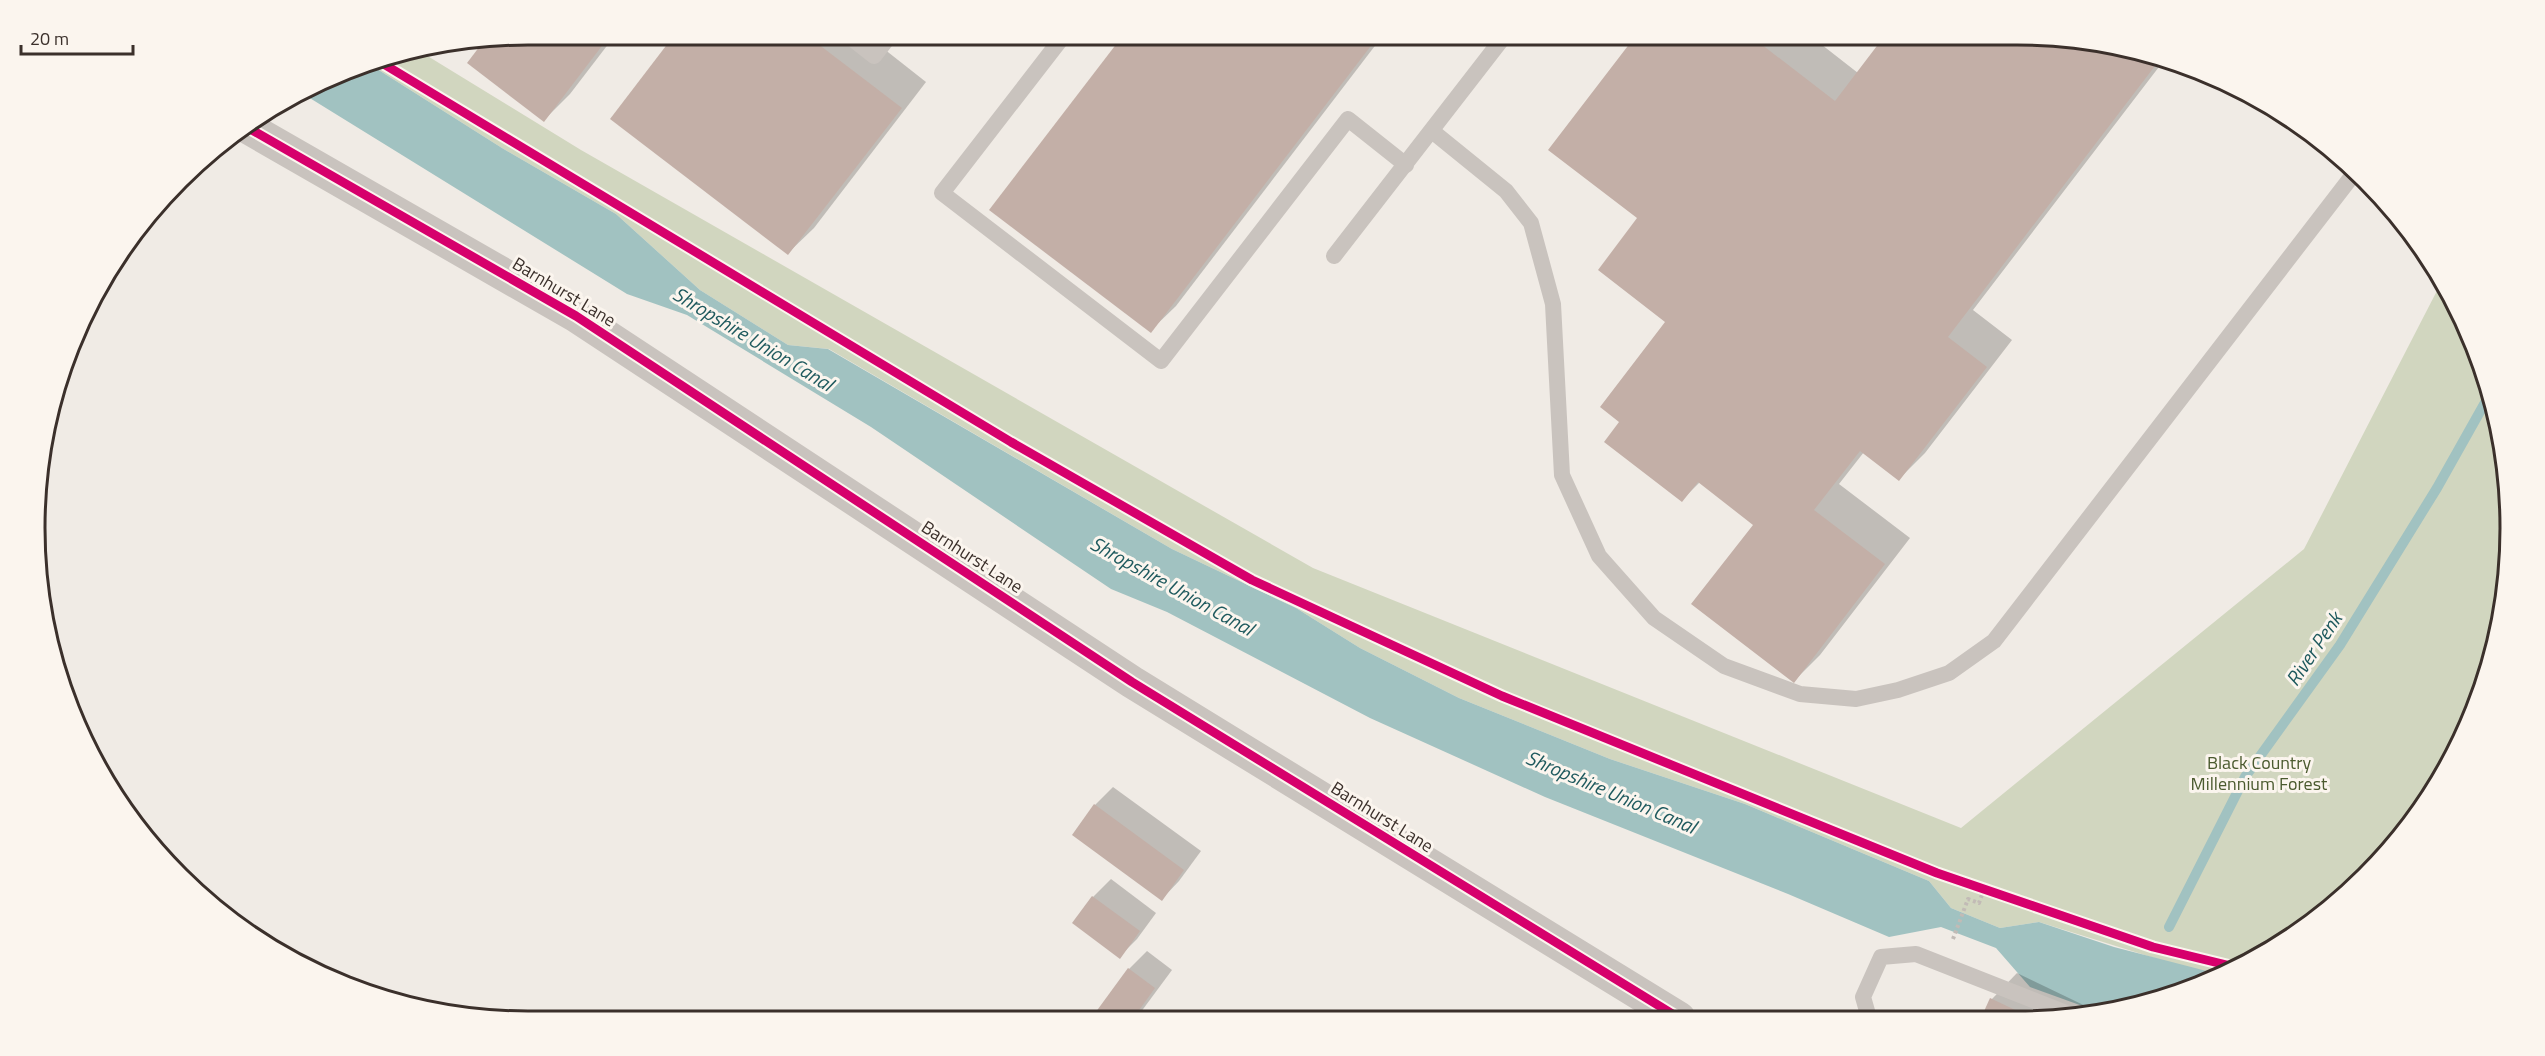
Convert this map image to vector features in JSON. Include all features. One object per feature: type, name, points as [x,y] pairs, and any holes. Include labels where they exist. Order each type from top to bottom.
[{"type":"street","name":"Barnhurst Lane","points":[[253,131],[576,316],[1132,682],[1668,1011]]},
{"type":"lane","points":[[860,45],[874,56],[882,45]]},
{"type":"lane","points":[[1056,45],[942,193],[1161,361],[1348,119],[1406,165]]},
{"type":"lane","points":[[1334,256],[1497,45]]},
{"type":"lane","points":[[1431,131],[1506,191],[1530,223],[1553,304],[1562,475],[1599,556],[1654,618],[1724,666],[1800,694],[1856,699],[1898,690],[1949,673],[1994,641],[2350,178]]},
{"type":"lane","points":[[1867,1011],[1863,997],[1881,957],[1916,954],[2056,1009]]},
{"type":"path","points":[[387,66],[1011,442],[1252,580],[1502,696],[1816,825],[1984,889],[2153,947],[2224,964]]},
{"type":"path","points":[[1950,949],[1968,899],[1979,903],[1984,889]]},
{"type":"green space","name":"Black Country Millennium Forest","points":[[427,56],[581,150],[1313,568],[1961,828],[2304,549],[2437,291],[2450,314],[2474,373],[2484,403],[2496,465],[2499,496],[2499,560],[2491,622],[2484,653],[2450,742],[2419,796],[2400,822],[2359,870],[2335,891],[2285,930],[2258,946],[2207,972],[2183,967],[2039,922],[2000,928],[1951,908],[1929,881],[1745,804],[1610,759],[1459,698],[1360,648],[1296,608],[1172,549],[829,349],[788,345],[700,290],[616,214],[502,148],[378,69]]},
{"type":"water","name":"Shropshire Union Canal","points":[[378,69],[502,148],[616,214],[700,290],[788,345],[828,349],[1172,549],[1296,608],[1360,648],[1459,698],[1610,759],[1745,804],[1929,881],[1951,908],[2000,928],[2039,922],[2114,947],[2208,971],[2142,995],[2084,1006],[2030,987],[1996,948],[1941,927],[1889,937],[1545,797],[1370,718],[1167,612],[1111,589],[871,427],[687,315],[627,294],[309,98]]},
{"type":"building","points":[[603,45],[544,122],[467,63],[479,48]]},
{"type":"building","points":[[667,45],[819,45],[902,108],[788,255],[610,119]]},
{"type":"building","points":[[1116,45],[1372,45],[1151,333],[989,210]]},
{"type":"building","points":[[1629,45],[1762,45],[1835,101],[1878,45],[2049,46],[2111,54],[2155,65],[1948,337],[1987,367],[1899,481],[1860,451],[1814,510],[1885,564],[1794,683],[1691,604],[1753,525],[1698,482],[1682,502],[1604,442],[1619,422],[1600,407],[1665,322],[1598,270],[1637,218],[1548,150]]},
{"type":"building","points":[[1094,804],[1184,870],[1162,901],[1072,835]]},
{"type":"building","points":[[1092,896],[1140,931],[1120,959],[1072,923]]},
{"type":"building","points":[[1128,968],[1155,988],[1138,1011],[1097,1011]]},
{"type":"building","points":[[1990,998],[2017,1011],[2017,1011],[1984,1011]]},
{"type":"waterway","name":"River Penk","points":[[2169,927],[2245,777],[2340,645],[2437,488],[2484,404]]},
{"type":"cycle path","points":[[387,66],[1011,442],[1252,580],[1502,696],[1937,873],[2153,947],[2224,964]]},
{"type":"cycle path","points":[[253,131],[576,316],[1132,682],[1668,1011]]}]
